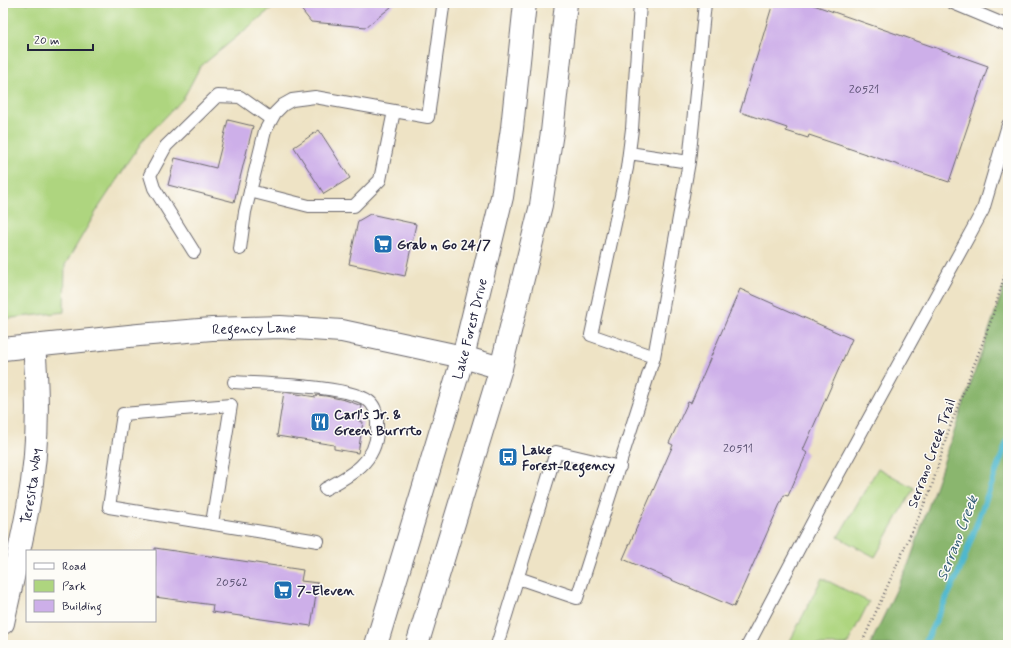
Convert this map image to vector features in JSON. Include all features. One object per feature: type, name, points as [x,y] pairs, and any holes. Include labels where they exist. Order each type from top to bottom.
[{"type":"main road","name":"Lake Forest Drive","points":[[376,645],[463,357],[502,197],[512,128],[525,3]]},
{"type":"main road","points":[[417,645],[501,368],[541,205],[552,132],[566,3]]},
{"type":"main road","name":"Regency Lane","points":[[3,350],[204,330],[280,327],[342,331],[463,357],[501,368]]},
{"type":"main road","name":"Teresita Way","points":[[3,623],[28,506],[36,435],[37,384],[34,346]]},
{"type":"lane","points":[[640,3],[632,129],[629,153],[591,335],[654,357]]},
{"type":"lane","points":[[518,578],[577,598],[620,467],[654,357],[689,162],[705,3]]},
{"type":"lane","points":[[953,3],[1008,26]]},
{"type":"lane","points":[[240,249],[245,212],[250,190],[265,131],[271,119],[283,105],[292,100],[303,97],[315,97],[428,117],[443,7]]},
{"type":"lane","points":[[194,252],[154,188],[150,175],[166,146],[217,96],[240,97],[271,119]]},
{"type":"lane","points":[[250,190],[309,206],[354,206],[380,180],[394,111]]},
{"type":"lane","points":[[748,645],[828,493],[983,210],[1008,125]]},
{"type":"lane","points":[[629,153],[689,162]]},
{"type":"lane","points":[[234,382],[285,384],[338,391],[362,396],[371,403],[378,416],[377,436],[371,454],[363,466],[325,489]]},
{"type":"lane","points":[[212,523],[231,405],[123,414],[108,507],[318,541]]},
{"type":"lane","points":[[497,645],[556,452],[620,467]]},
{"type":"path","name":"Serrano Creek Trail","points":[[861,645],[931,489],[948,432],[991,321],[1008,264]]},
{"type":"green space","points":[[3,3],[278,3],[200,67],[183,99],[143,140],[99,207],[65,265],[64,312],[3,319]]},
{"type":"green space","points":[[1008,275],[1008,645],[870,645],[909,563]]},
{"type":"green space","points":[[878,468],[914,488],[875,557],[838,537]]},
{"type":"green space","points":[[822,578],[869,602],[847,645],[788,645]]},
{"type":"building","points":[[296,3],[396,3],[366,27],[311,22]]},
{"type":"building","points":[[773,3],[808,3],[988,66],[949,182],[809,135],[808,138],[786,131],[787,128],[740,112]]},
{"type":"building","points":[[228,120],[253,126],[234,202],[168,185],[175,158],[216,168]]},
{"type":"building","points":[[319,130],[350,178],[324,194],[294,147]]},
{"type":"building","name":"Grab n Go 24/7","points":[[370,214],[416,224],[405,276],[349,264],[358,221]]},
{"type":"building","points":[[740,289],[852,339],[803,450],[807,453],[788,496],[784,495],[734,607],[623,559],[673,445],[669,443],[688,402],[691,403]]},
{"type":"building","name":"Carl's Jr. & Green Burrito","points":[[284,392],[316,397],[317,395],[326,396],[345,400],[362,406],[359,421],[363,422],[358,453],[334,449],[334,445],[277,436]]},
{"type":"building","points":[[155,548],[303,570],[301,581],[318,583],[311,626],[212,612],[213,605],[156,597]]},
{"type":"waterway","name":"Serrano Creek","points":[[924,645],[959,572],[1008,439]]},
{"type":"place","name":"Grab n Go 24/7","points":[[383,244]]},
{"type":"place","name":"Carl's Jr. & Green Burrito","points":[[320,422]]},
{"type":"place","name":"Lake Forest-Regency","points":[[508,457]]},
{"type":"place","name":"7-Eleven","points":[[283,590]]}]
